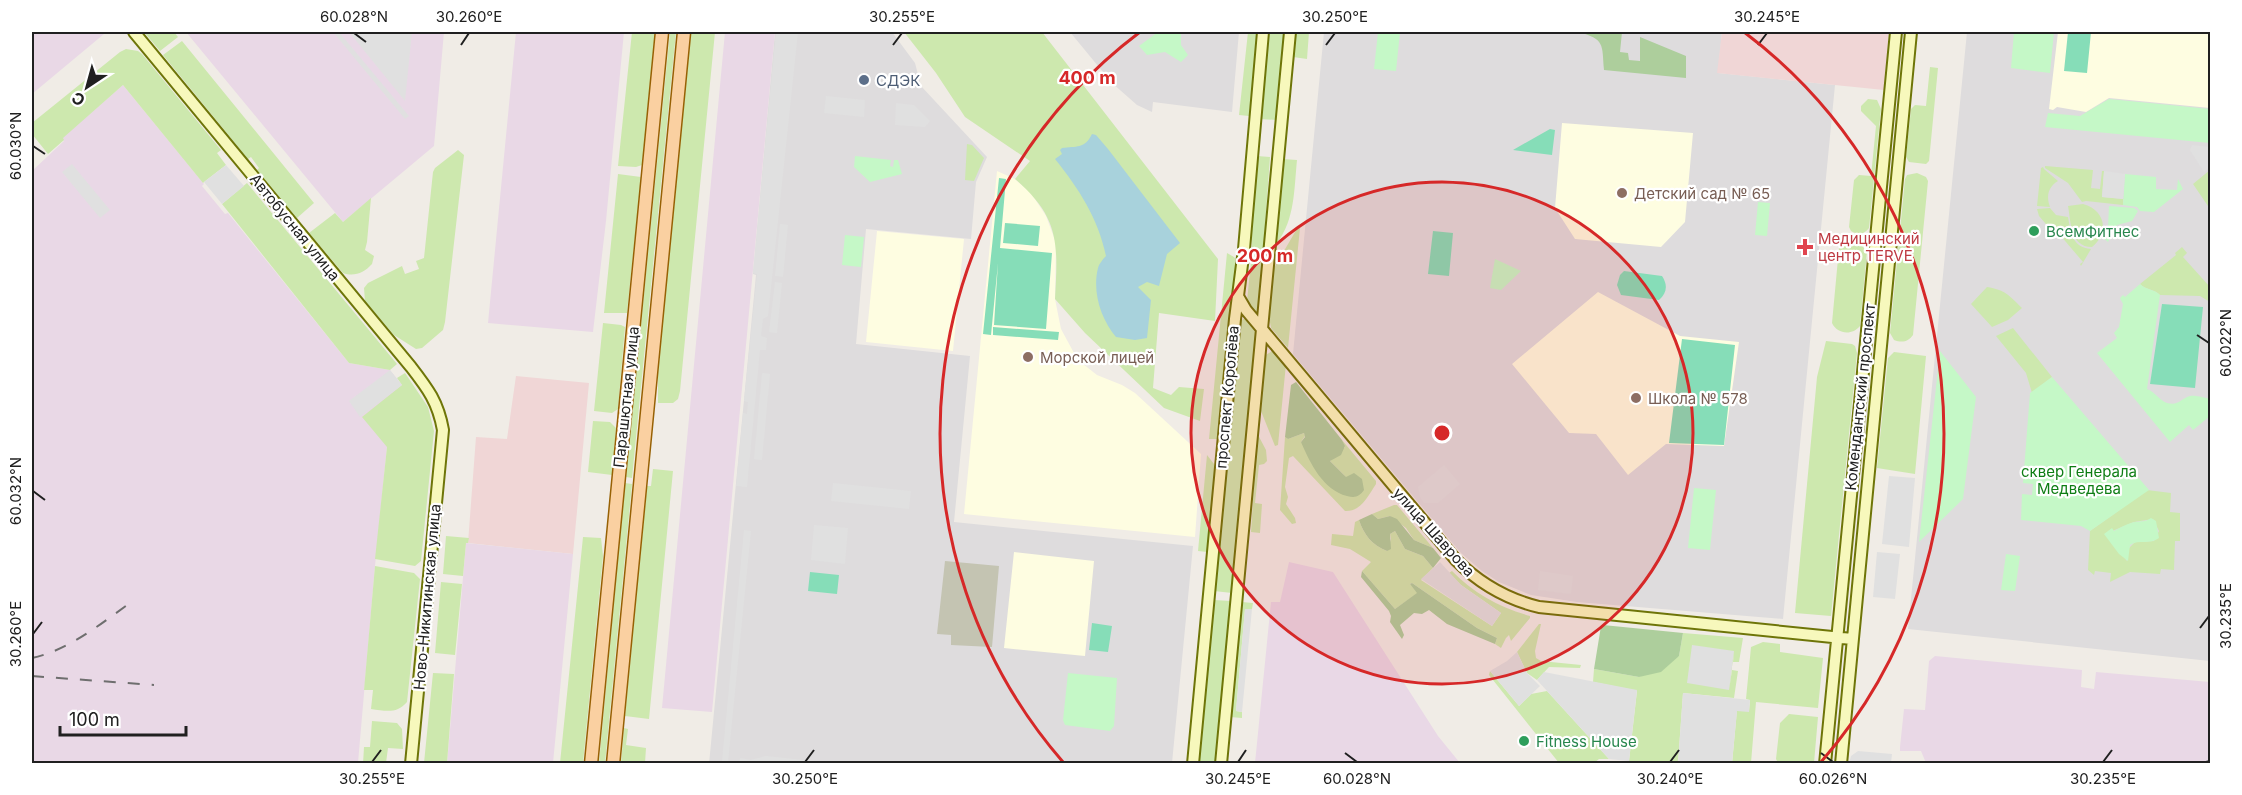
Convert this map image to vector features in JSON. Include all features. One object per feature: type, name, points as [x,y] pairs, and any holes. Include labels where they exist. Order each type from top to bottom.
[{"type":"main road","name":"Парашютная улица","points":[[591,764],[662,32]]},
{"type":"main road","name":"Парашютная улица","points":[[613,764],[684,32]]},
{"type":"street","name":"Автобусная улица","points":[[134,32],[431,393],[440,411],[443,430]]},
{"type":"street","name":"проспект Королёва","points":[[1192,764],[1263,32]]},
{"type":"street","name":"проспект Королёва","points":[[1221,764],[1290,32]]},
{"type":"street","name":"Комендантский проспект","points":[[1825,764],[1896,32]]},
{"type":"street","name":"Комендантский проспект","points":[[1841,764],[1911,32]]},
{"type":"street","name":"улица Шаврова","points":[[1239,298],[1456,560],[1478,581],[1507,598],[1539,607],[1852,639]]},
{"type":"street","name":"Ново-Никитинская улица","points":[[411,764],[443,430]]},
{"type":"shaded area","points":[[32,32],[102,32],[104,34],[32,94]]},
{"type":"shaded area","points":[[186,32],[444,32],[434,146],[343,222]]},
{"type":"shaded area","points":[[333,32],[339,32],[409,116],[405,119]]},
{"type":"shaded area","points":[[349,32],[412,32],[405,101]]},
{"type":"shaded area","points":[[516,32],[624,32],[593,332],[488,323]]},
{"type":"shaded area","points":[[725,32],[775,32],[712,712],[662,708]]},
{"type":"shaded area","points":[[775,32],[892,32],[915,63],[921,86],[987,157],[976,182],[971,239],[866,229],[856,344],[970,356],[954,522],[1193,546],[1172,763],[709,764],[756,275],[753,274]]},
{"type":"shaded area","points":[[776,32],[798,32],[768,316],[763,319],[761,336],[767,338],[766,350],[760,350],[747,487],[736,486],[743,413],[747,414],[748,402],[744,401],[757,274],[753,273]]},
{"type":"shaded area","points":[[1070,32],[1239,32],[1232,112],[1153,102],[1152,112],[1137,105],[1112,83]]},
{"type":"shaded area","points":[[1324,32],[1722,32],[1718,73],[1835,85],[1783,619],[1577,602],[1531,595],[1499,582],[1461,553],[1293,354]]},
{"type":"shaded area","points":[[1722,32],[1889,32],[1884,90],[1717,73]]},
{"type":"shaded area","points":[[1967,32],[2210,32],[2210,661],[1908,629]]},
{"type":"shaded area","points":[[2058,32],[2210,32],[2210,108],[2109,98],[2086,112],[2057,107],[2053,110],[2049,109]]},
{"type":"shaded area","points":[[123,85],[204,184],[202,186],[225,214],[228,213],[349,363],[390,370],[402,385],[387,447],[358,763],[32,764],[32,171],[64,141],[62,138]]},
{"type":"shaded area","points":[[826,96],[865,100],[864,117],[824,113]]},
{"type":"shaded area","points":[[896,103],[914,105],[930,121],[925,127],[895,125]]},
{"type":"shaded area","name":"Детский сад № 65","points":[[1562,123],[1693,133],[1685,222],[1661,247],[1575,239],[1555,208]]},
{"type":"shaded area","points":[[2192,145],[2210,147],[2210,167],[2204,172],[2190,150]]},
{"type":"shaded area","points":[[72,164],[110,210],[100,218],[62,172]]},
{"type":"shaded area","points":[[226,165],[244,186],[222,204],[204,182]]},
{"type":"shaded area","name":"Морской лицей","points":[[997,171],[1015,179],[1031,193],[1046,216],[1056,243],[1055,299],[1061,329],[1074,353],[1097,375],[1135,393],[1201,454],[1195,537],[964,514]]},
{"type":"shaded area","points":[[2104,171],[2125,174],[2123,199],[2102,197]]},
{"type":"shaded area","points":[[780,224],[788,225],[783,277],[775,276]]},
{"type":"shaded area","points":[[877,231],[964,239],[953,351],[866,342]]},
{"type":"shaded area","points":[[775,282],[782,283],[777,333],[769,332]]},
{"type":"shaded area","name":"Школа № 578","points":[[1598,292],[1680,336],[1739,342],[1724,446],[1666,444],[1628,475],[1596,434],[1569,433],[1512,364]]},
{"type":"shaded area","points":[[390,370],[402,385],[360,417],[349,401]]},
{"type":"shaded area","points":[[762,373],[770,374],[762,460],[754,459]]},
{"type":"shaded area","points":[[516,376],[589,383],[573,554],[468,543],[476,437],[507,439]]},
{"type":"shaded area","points":[[1444,465],[1460,484],[1438,503],[1424,503],[1418,487]]},
{"type":"shaded area","points":[[1889,476],[1915,478],[1909,547],[1882,544]]},
{"type":"shaded area","points":[[833,483],[911,491],[909,509],[831,501]]},
{"type":"shaded area","points":[[814,525],[848,528],[845,564],[811,560]]},
{"type":"shaded area","points":[[744,530],[751,531],[728,762],[722,761]]},
{"type":"shaded area","points":[[466,543],[573,554],[553,763],[447,764]]},
{"type":"shaded area","points":[[1014,552],[1094,561],[1085,656],[1004,648]]},
{"type":"shaded area","points":[[1877,552],[1900,554],[1895,599],[1873,597]]},
{"type":"shaded area","points":[[945,561],[999,566],[992,647],[951,645],[951,635],[937,634]]},
{"type":"shaded area","points":[[1289,562],[1333,572],[1438,736],[1460,763],[1255,763],[1271,602],[1280,602]]},
{"type":"shaded area","points":[[1440,562],[1461,585],[1501,613],[1492,626],[1421,579]]},
{"type":"shaded area","points":[[1540,571],[1573,576],[1571,594],[1538,590]]},
{"type":"shaded area","points":[[1245,609],[1252,609],[1242,712],[1236,711]]},
{"type":"shaded area","points":[[1692,645],[1734,651],[1729,690],[1687,683]]},
{"type":"shaded area","points":[[1517,652],[1527,673],[1540,686],[1519,706],[1490,671]]},
{"type":"shaded area","points":[[1935,656],[2082,670],[2081,687],[2094,689],[2096,672],[2210,682],[2210,763],[1926,763],[1921,751],[1900,751],[1900,747],[1904,709],[1925,710],[1929,661]]},
{"type":"shaded area","points":[[1544,672],[1637,690],[1629,761],[1609,759],[1537,680]]},
{"type":"shaded area","points":[[1683,693],[1750,700],[1749,712],[1737,711],[1732,763],[1678,763]]},
{"type":"shaded area","points":[[1858,751],[1892,754],[1891,763],[1849,763],[1851,756]]},
{"type":"shaded area","points":[[766,756],[832,763],[739,763],[740,758],[751,760]]},
{"type":"green space","points":[[144,32],[174,32],[178,37],[160,51]]},
{"type":"green space","points":[[632,32],[655,32],[642,165],[636,167],[618,166]]},
{"type":"green space","points":[[670,32],[676,32],[632,478],[626,477]]},
{"type":"green space","points":[[691,32],[715,32],[680,391],[678,399],[673,403],[658,403],[658,373]]},
{"type":"green space","points":[[904,32],[1042,32],[1218,259],[1215,321],[1159,313],[1153,388],[1171,395],[1179,387],[1204,389],[1200,421],[1164,408],[1085,333],[1055,299],[1056,247],[1053,233],[1041,206],[1015,179],[1030,161],[965,117],[936,73]]},
{"type":"green space","points":[[1158,32],[1181,32],[1181,45],[1188,55],[1181,62],[1165,52],[1147,55],[1139,46]]},
{"type":"green space","points":[[1248,32],[1257,32],[1249,116],[1239,115]]},
{"type":"green space","points":[[1268,32],[1286,32],[1277,120],[1259,119]]},
{"type":"green space","points":[[1296,32],[1309,32],[1307,59],[1293,57]]},
{"type":"green space","points":[[1378,32],[1400,32],[1396,71],[1374,69]]},
{"type":"green space","points":[[1578,32],[1622,32],[1620,52],[1628,53],[1629,60],[1640,61],[1640,37],[1686,56],[1686,78],[1604,70],[1602,48],[1598,40]]},
{"type":"green space","points":[[2014,32],[2054,32],[2050,73],[2011,68]]},
{"type":"green space","points":[[2068,32],[2091,32],[2087,73],[2064,71]]},
{"type":"green space","points":[[182,41],[314,203],[297,218],[257,170],[259,168],[251,157],[248,159],[163,55]]},
{"type":"green space","points":[[126,49],[142,54],[221,150],[217,153],[226,165],[203,183],[123,85],[48,154],[32,134],[32,123]]},
{"type":"green space","points":[[1930,67],[1938,68],[1929,161],[1926,164],[1909,162],[1906,157],[1911,109],[1915,105],[1926,106]]},
{"type":"green space","points":[[1868,99],[1877,100],[1881,109],[1869,228],[1858,234],[1851,231],[1849,227],[1854,180],[1859,175],[1871,176],[1876,126],[1861,111],[1861,106]]},
{"type":"green space","points":[[2109,99],[2210,109],[2210,143],[2045,127],[2048,113],[2080,116]]},
{"type":"green space","points":[[1550,129],[1555,130],[1552,155],[1513,150]]},
{"type":"green space","points":[[967,144],[972,145],[984,158],[974,181],[965,180]]},
{"type":"green space","points":[[458,150],[464,155],[445,322],[443,330],[422,348],[416,349],[394,335],[365,301],[364,288],[368,283],[402,266],[405,274],[419,269],[416,261],[424,258],[433,172]]},
{"type":"green space","points":[[855,156],[891,160],[890,166],[893,167],[894,160],[898,160],[902,174],[870,182],[854,167]]},
{"type":"green space","points":[[1257,156],[1270,157],[1259,311],[1256,313],[1247,301],[1252,252],[1251,212]]},
{"type":"green space","points":[[1283,159],[1297,160],[1290,214],[1277,243]]},
{"type":"green space","points":[[2045,166],[2093,170],[2091,188],[2100,189],[2102,171],[2104,171],[2102,197],[2123,199],[2123,205],[2082,202],[2068,183]]},
{"type":"green space","points":[[2043,167],[2058,181],[2049,192],[2050,207],[2037,206],[2041,168]]},
{"type":"green space","points":[[2210,170],[2210,209],[2193,184]]},
{"type":"green space","points":[[1917,173],[1926,177],[1928,181],[1913,335],[1905,341],[1900,341],[1894,340],[1890,333],[1905,179],[1907,175]]},
{"type":"green space","points":[[618,174],[641,177],[627,313],[604,313]]},
{"type":"green space","points":[[2125,174],[2156,177],[2156,189],[2177,190],[2178,179],[2183,189],[2154,212],[2140,211],[2137,207],[2123,205]]},
{"type":"green space","points":[[999,178],[1006,179],[1000,248],[1052,253],[1046,329],[994,325],[998,263],[991,335],[983,334]]},
{"type":"green space","points":[[247,183],[397,364],[390,370],[349,363],[222,204]]},
{"type":"green space","points":[[371,198],[365,250],[374,256],[372,264],[359,273],[351,275],[343,273],[309,233],[335,213],[343,222]]},
{"type":"green space","points":[[1758,202],[1770,203],[1767,236],[1755,235]]},
{"type":"green space","points":[[2083,204],[2096,211],[2102,222],[2101,235],[2092,247],[2079,243],[2071,226],[2068,206]]},
{"type":"green space","points":[[2109,206],[2134,208],[2138,211],[2132,221],[2117,225],[2108,242],[2102,237],[2108,228]]},
{"type":"green space","points":[[2050,208],[2056,215],[2068,217],[2076,242],[2091,249],[2081,266],[2083,262],[2060,235],[2058,238],[2039,216],[2037,209]]},
{"type":"green space","points":[[1005,223],[1040,226],[1038,246],[1003,243]]},
{"type":"green space","points":[[1298,227],[1300,228],[1288,348],[1271,328],[1269,317],[1274,268]]},
{"type":"green space","points":[[1433,231],[1453,233],[1449,276],[1428,274]]},
{"type":"green space","points":[[845,235],[864,237],[861,267],[842,265]]},
{"type":"green space","points":[[1846,243],[1861,245],[1867,251],[1860,326],[1849,332],[1837,330],[1832,323],[1839,248]]},
{"type":"green space","points":[[2182,247],[2187,253],[2183,257],[2210,287],[2210,302],[2200,296],[2160,295],[2140,284],[2176,255],[2175,253]]},
{"type":"green space","points":[[1227,253],[1236,260],[1218,439],[1209,439]]},
{"type":"green space","points":[[1495,259],[1521,271],[1501,290],[1490,288]]},
{"type":"green space","points":[[1624,271],[1662,276],[1666,286],[1664,295],[1659,300],[1621,295],[1617,285]]},
{"type":"green space","points":[[2140,284],[2160,295],[2147,389],[2164,402],[2171,404],[2190,396],[2210,399],[2210,416],[2193,430],[2189,425],[2170,442],[2097,353],[2117,338],[2114,333],[2119,327],[2123,304],[2120,298],[2123,295],[2125,297]]},
{"type":"green space","points":[[1987,287],[2006,294],[2022,308],[2008,320],[1992,327],[1971,304]]},
{"type":"green space","points":[[2162,304],[2203,307],[2195,388],[2150,384]]},
{"type":"green space","points":[[1245,318],[1257,332],[1232,593],[1214,591],[1240,321]]},
{"type":"green space","points":[[603,323],[625,327],[618,409],[612,413],[594,411]]},
{"type":"green space","points":[[993,327],[1059,332],[1058,340],[993,335]]},
{"type":"green space","points":[[2013,328],[2052,377],[2032,393],[2026,373],[1996,336]]},
{"type":"green space","points":[[1682,339],[1735,345],[1724,445],[1669,443]]},
{"type":"green space","points":[[1826,341],[1852,344],[1857,353],[1831,616],[1795,613],[1817,377]]},
{"type":"green space","points":[[1272,351],[1276,352],[1286,364],[1278,445],[1275,446],[1261,411],[1265,359],[1266,355]]},
{"type":"green space","points":[[1940,351],[1976,397],[1963,499],[1919,542]]},
{"type":"green space","points":[[1894,352],[1926,356],[1915,474],[1877,468],[1888,358]]},
{"type":"green space","points":[[405,373],[428,407],[434,431],[421,561],[415,566],[375,559],[387,447],[362,417],[402,385],[397,378]]},
{"type":"green space","name":"сквер Генерала Медведева","points":[[2052,377],[2149,490],[2090,531],[2081,526],[2021,520],[2022,494],[2032,495],[2033,484],[2023,483],[2030,393]]},
{"type":"green space","points":[[1296,382],[1342,440],[1345,446],[1341,455],[1330,461],[1346,477],[1354,473],[1362,479],[1364,490],[1359,496],[1350,497],[1339,493],[1324,482],[1313,467],[1301,442],[1305,437],[1304,433],[1288,439],[1285,437],[1291,385]]},
{"type":"green space","points":[[593,421],[610,422],[616,428],[612,475],[588,472]]},
{"type":"green space","points":[[1257,433],[1266,450],[1267,461],[1259,465],[1255,503],[1262,504],[1260,533],[1251,532]]},
{"type":"green space","points":[[1304,433],[1305,436],[1301,442],[1346,477],[1330,461],[1345,447],[1342,440],[1376,481],[1360,506],[1351,511],[1345,511],[1293,456],[1289,458],[1285,487],[1288,497],[1286,504],[1296,523],[1292,524],[1280,510],[1285,437],[1288,439]]},
{"type":"green space","points":[[1207,455],[1214,464],[1215,474],[1207,552],[1198,551]]},
{"type":"green space","points":[[653,469],[673,471],[649,719],[625,716],[647,486],[651,486]]},
{"type":"green space","points":[[625,483],[632,484],[605,763],[599,763]]},
{"type":"green space","points":[[1694,488],[1716,490],[1710,550],[1688,548]]},
{"type":"green space","points":[[2147,490],[2171,493],[2170,512],[2180,513],[2180,541],[2175,541],[2174,570],[2161,569],[2160,574],[2130,572],[2110,582],[2111,573],[2095,571],[2094,575],[2088,570],[2090,531]],"holes":[[[2153,519],[2159,531],[2154,541],[2135,542],[2129,548],[2127,561],[2105,534],[2134,522]]]},
{"type":"green space","points":[[1397,505],[1433,548],[1414,540],[1406,528],[1390,516],[1378,519],[1372,514]]},
{"type":"green space","points":[[1372,514],[1378,519],[1390,516],[1397,519],[1414,540],[1433,548],[1441,558],[1433,568],[1423,556],[1405,549],[1395,531],[1390,534],[1391,549],[1387,551],[1377,546],[1366,535],[1359,520]]},
{"type":"green space","points":[[2151,518],[2156,521],[2159,538],[2130,545],[2128,561],[2119,554],[2104,534],[2112,528],[2114,531],[2130,523]]},
{"type":"green space","points":[[1359,520],[1369,539],[1387,551],[1391,539],[1390,534],[1395,531],[1405,549],[1423,556],[1433,568],[1421,580],[1492,626],[1501,613],[1461,585],[1449,573],[1452,571],[1488,599],[1530,616],[1530,618],[1511,641],[1509,635],[1506,638],[1501,648],[1495,644],[1497,638],[1477,628],[1412,583],[1410,584],[1418,593],[1395,609],[1362,571],[1371,562],[1350,549],[1331,545],[1332,534],[1353,536],[1355,522]]},
{"type":"green space","points":[[446,536],[469,538],[466,543],[463,576],[443,574]]},
{"type":"green space","points":[[583,537],[601,538],[603,556],[583,763],[560,763]]},
{"type":"green space","points":[[2006,554],[2020,556],[2015,591],[2001,590]]},
{"type":"green space","points":[[375,566],[414,573],[420,579],[407,702],[391,711],[371,709],[373,690],[364,690]]},
{"type":"green space","points":[[1362,571],[1395,609],[1417,593],[1410,584],[1412,583],[1477,628],[1497,638],[1495,644],[1447,624],[1429,610],[1422,614],[1414,613],[1400,625],[1404,635],[1402,639],[1390,622],[1389,611],[1361,577]]},
{"type":"green space","points":[[810,572],[839,575],[837,594],[808,591]]},
{"type":"green space","points":[[441,582],[462,584],[455,655],[435,653]]},
{"type":"green space","points":[[1214,600],[1231,601],[1216,763],[1198,764]]},
{"type":"green space","points":[[1242,602],[1253,603],[1252,609],[1245,609],[1236,711],[1242,712],[1242,718],[1230,717]]},
{"type":"green space","points":[[1092,623],[1112,626],[1108,652],[1089,650]]},
{"type":"green space","points":[[1541,624],[1535,651],[1536,658],[1541,661],[1581,665],[1580,668],[1549,667],[1537,680],[1527,673],[1517,652]]},
{"type":"green space","points":[[1603,625],[1683,633],[1679,656],[1661,672],[1639,677],[1594,669]]},
{"type":"green space","points":[[1683,633],[1743,638],[1739,662],[1733,662],[1734,651],[1729,690],[1732,670],[1738,671],[1734,698],[1683,693],[1678,763],[1629,761],[1637,691],[1593,682],[1594,669],[1639,677],[1679,656]]},
{"type":"green space","points":[[1763,642],[1780,644],[1780,652],[1823,658],[1818,708],[1756,702],[1751,763],[1732,764],[1737,710],[1749,711],[1750,700],[1746,699],[1751,647]]},
{"type":"green space","points":[[1490,671],[1519,706],[1531,694],[1547,691],[1609,759],[1599,759],[1594,763],[1559,763],[1489,675]]},
{"type":"green space","points":[[433,673],[454,674],[447,763],[424,763]]},
{"type":"green space","points":[[1068,673],[1117,678],[1114,726],[1110,731],[1065,725],[1063,720]]},
{"type":"green space","points":[[1789,714],[1818,717],[1814,763],[1778,763],[1776,759],[1780,723]]},
{"type":"green space","points":[[372,721],[397,723],[402,729],[403,749],[388,748],[386,763],[363,764],[364,747],[370,747]]},
{"type":"green space","points":[[624,728],[628,729],[626,745],[646,748],[645,763],[621,763]]},
{"type":"water","points":[[1092,134],[1096,135],[1108,149],[1180,243],[1167,254],[1159,286],[1147,282],[1138,287],[1151,300],[1147,338],[1135,340],[1116,337],[1106,322],[1099,305],[1096,286],[1098,268],[1106,256],[1098,229],[1072,181],[1055,159],[1062,154],[1060,150],[1062,148],[1083,144]]},
{"type":"tram line","points":[[2201,764],[2210,760]]},
{"type":"railway","points":[[32,658],[71,643],[130,603]]},
{"type":"railway","points":[[32,676],[154,685]]},
{"type":"place","name":"СДЭК","points":[[864,80]]},
{"type":"place","name":"Детский сад № 65","points":[[1622,193]]},
{"type":"place","name":"ВсемФитнес","points":[[2034,231]]},
{"type":"place","name":"Медицинский центр TERVE","points":[[1805,247]]},
{"type":"place","name":"Морской лицей","points":[[1028,357]]},
{"type":"place","name":"Школа № 578","points":[[1636,398]]},
{"type":"place","name":"Fitness House","points":[[1524,741]]}]
